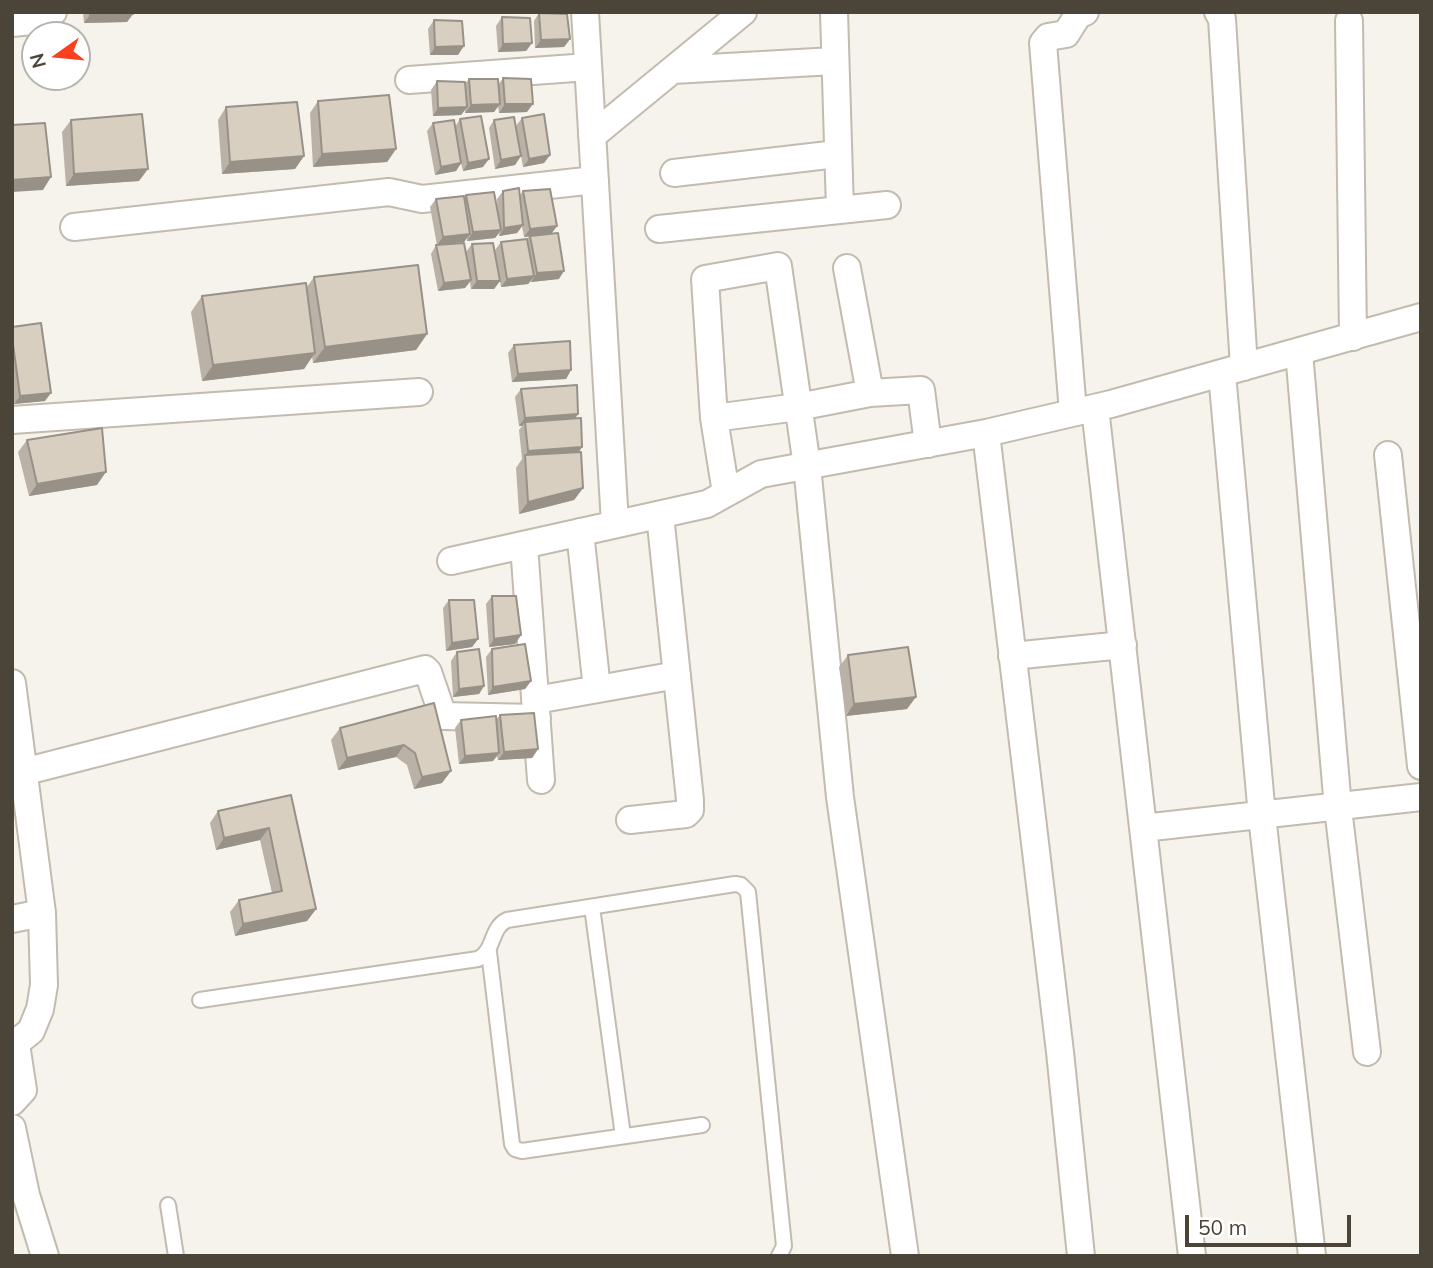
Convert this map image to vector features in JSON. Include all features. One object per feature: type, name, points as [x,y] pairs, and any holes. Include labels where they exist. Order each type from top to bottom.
[{"type":"street","points":[[12,23],[42,20],[53,12]]},
{"type":"street","points":[[585,12],[615,524]]},
{"type":"street","points":[[592,136],[743,12]]},
{"type":"street","points":[[834,12],[840,210]]},
{"type":"street","points":[[1085,12],[1078,15],[1066,34],[1048,37],[1043,43],[1084,410],[1123,645],[1192,1256]]},
{"type":"street","points":[[1218,12],[1222,19],[1233,371],[1262,816],[1312,1256]]},
{"type":"street","points":[[1349,21],[1353,337]]},
{"type":"street","points":[[673,70],[834,61]]},
{"type":"street","points":[[409,80],[588,67]]},
{"type":"street","points":[[674,173],[837,155]]},
{"type":"street","points":[[74,227],[389,192],[422,198],[595,180]]},
{"type":"street","points":[[659,229],[887,205]]},
{"type":"street","points":[[726,493],[714,418],[705,279],[778,266],[807,466],[840,797],[905,1256]]},
{"type":"street","points":[[847,268],[870,393]]},
{"type":"street","points":[[451,561],[707,504],[761,474],[986,433],[1084,410],[1421,317]]},
{"type":"street","points":[[1299,352],[1338,808],[1367,1052]]},
{"type":"street","points":[[714,418],[798,407],[870,393],[921,390],[928,444]]},
{"type":"street","points":[[12,420],[419,392]]},
{"type":"street","points":[[986,433],[1082,1256]]},
{"type":"street","points":[[1388,455],[1421,766]]},
{"type":"street","points":[[630,820],[686,814],[690,810],[660,514]]},
{"type":"street","points":[[580,532],[597,689]]},
{"type":"street","points":[[524,545],[541,780]]},
{"type":"street","points":[[1012,656],[1123,645]]},
{"type":"street","points":[[23,772],[425,669],[443,716],[536,709],[597,689],[677,675]]},
{"type":"street","points":[[12,683],[23,772],[20,818],[42,913],[44,985],[40,1009],[31,1031],[14,1045],[23,1090],[12,1102]]},
{"type":"street","points":[[1143,828],[1421,797]]},
{"type":"street","points":[[12,919],[42,913]]},
{"type":"street","points":[[12,1128],[26,1195],[45,1256]]},
{"type":"lane","points":[[702,1125],[522,1151],[515,1149],[512,1144],[489,952],[498,927],[507,920],[735,884],[741,885],[748,892],[784,1246],[779,1256]]},
{"type":"lane","points":[[592,907],[623,1136]]},
{"type":"lane","points":[[200,1000],[478,960],[489,952]]},
{"type":"lane","points":[[168,1205],[176,1256]]},
{"type":"building","points":[[89,12],[133,12],[133,14],[90,15]]},
{"type":"building","points":[[539,13],[567,14],[570,39],[541,40]]},
{"type":"building","points":[[502,17],[530,18],[532,43],[503,44]]},
{"type":"building","points":[[434,20],[462,21],[464,46],[435,47]]},
{"type":"building","points":[[503,78],[531,79],[533,104],[505,104]]},
{"type":"building","points":[[469,79],[498,79],[500,104],[471,105]]},
{"type":"building","points":[[437,81],[465,82],[467,107],[438,108]]},
{"type":"building","points":[[389,95],[396,149],[322,154],[318,101]]},
{"type":"building","points":[[297,102],[304,156],[230,162],[226,107]]},
{"type":"building","points":[[142,114],[148,169],[74,174],[71,120]]},
{"type":"building","points":[[544,114],[550,155],[529,159],[522,118]]},
{"type":"building","points":[[481,116],[489,159],[468,163],[460,119]]},
{"type":"building","points":[[514,117],[521,156],[501,160],[494,120]]},
{"type":"building","points":[[454,120],[461,163],[441,167],[433,123]]},
{"type":"building","points":[[45,123],[51,177],[12,180],[12,125]]},
{"type":"building","points":[[519,188],[523,225],[504,228],[503,191]]},
{"type":"building","points":[[550,189],[557,226],[530,229],[523,191]]},
{"type":"building","points":[[494,192],[501,230],[473,232],[466,195]]},
{"type":"building","points":[[464,196],[470,234],[443,237],[436,199]]},
{"type":"building","points":[[558,233],[564,271],[537,273],[530,236]]},
{"type":"building","points":[[527,239],[534,276],[507,279],[501,242]]},
{"type":"building","points":[[464,243],[471,280],[444,283],[436,245]]},
{"type":"building","points":[[493,243],[500,281],[477,281],[472,244]]},
{"type":"building","points":[[418,265],[427,334],[325,347],[314,277]]},
{"type":"building","points":[[306,283],[315,353],[213,365],[202,296]]},
{"type":"building","points":[[41,323],[51,393],[20,396],[12,327]]},
{"type":"building","points":[[570,341],[571,370],[518,374],[514,345]]},
{"type":"building","points":[[577,385],[578,414],[525,418],[521,389]]},
{"type":"building","points":[[581,418],[582,447],[528,451],[525,422]]},
{"type":"building","points":[[102,428],[106,472],[37,484],[27,440]]},
{"type":"building","points":[[581,452],[583,488],[528,502],[525,455]]},
{"type":"building","points":[[492,596],[516,596],[521,635],[494,639]]},
{"type":"building","points":[[449,600],[474,600],[478,639],[452,643]]},
{"type":"building","points":[[525,644],[531,681],[493,687],[492,649]]},
{"type":"building","points":[[908,647],[916,697],[854,704],[848,655]]},
{"type":"building","points":[[479,649],[484,686],[459,689],[457,652]]},
{"type":"building","points":[[434,703],[451,771],[422,777],[415,753],[404,745],[347,758],[340,728]]},
{"type":"building","points":[[534,713],[538,749],[504,752],[500,715]]},
{"type":"building","points":[[496,716],[499,753],[465,756],[461,720]]},
{"type":"building","points":[[291,795],[316,909],[243,924],[239,900],[282,891],[269,828],[224,838],[218,811]]}]
